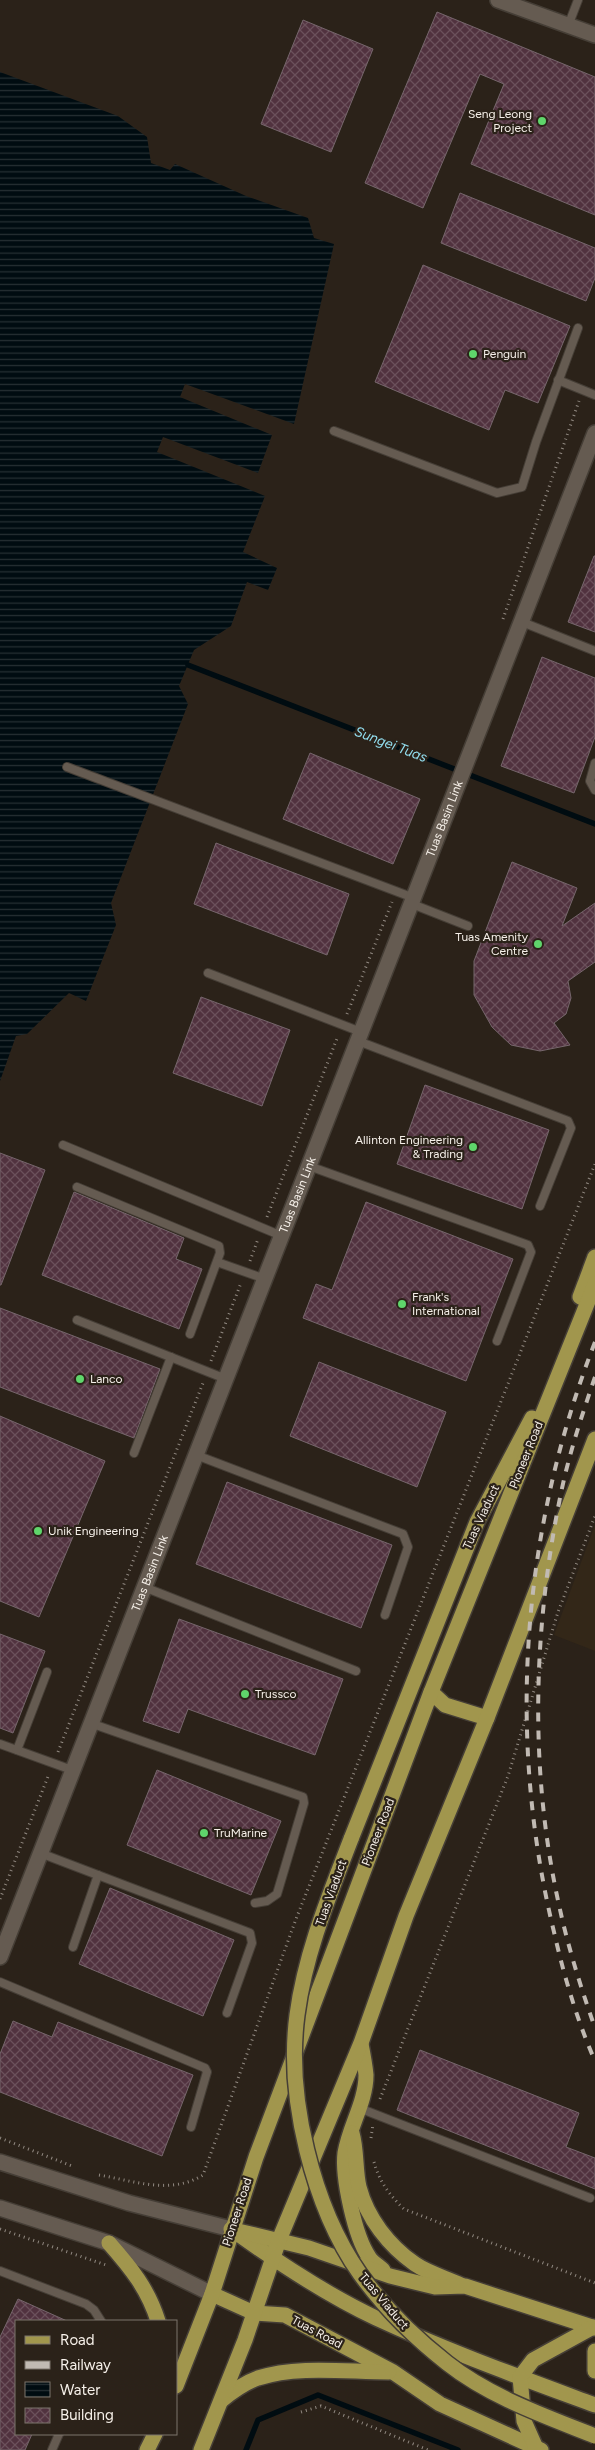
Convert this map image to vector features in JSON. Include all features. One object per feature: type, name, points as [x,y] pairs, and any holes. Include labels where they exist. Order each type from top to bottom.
[{"type":"main road","name":"Tuas Viaduct","points":[[595,1257],[533,1416],[477,1522],[316,1932],[297,2016],[296,2069],[304,2141],[316,2182],[342,2245],[360,2274],[411,2333],[448,2364],[489,2391],[595,2436]]},
{"type":"main road","name":"Pioneer Road","points":[[178,2381],[212,2294],[231,2229],[256,2157],[431,1692],[595,1284]]},
{"type":"main road","points":[[201,2450],[254,2314],[279,2240],[361,2044],[406,1916],[487,1718],[595,1439]]},
{"type":"main road","points":[[431,1692],[445,1705],[487,1718]]},
{"type":"main road","points":[[361,2044],[366,2076],[359,2108],[345,2154],[353,2219],[370,2259],[390,2276]]},
{"type":"main road","points":[[352,2132],[357,2152],[359,2185],[374,2223],[392,2244],[416,2264],[465,2286],[594,2327]]},
{"type":"main road","points":[[231,2229],[310,2248],[390,2276],[436,2287],[465,2286]]},
{"type":"main road","points":[[231,2229],[274,2259],[376,2318],[520,2377],[595,2405]]},
{"type":"main road","points":[[109,2243],[141,2281],[151,2300],[158,2320]]},
{"type":"main road","name":"Tuas Road","points":[[212,2294],[254,2314],[285,2315],[393,2372],[440,2404],[539,2449]]},
{"type":"main road","points":[[539,2449],[524,2421],[520,2377],[533,2360],[594,2327]]},
{"type":"main road","points":[[595,2351],[595,2371]]},
{"type":"main road","points":[[222,2400],[240,2386],[259,2378],[280,2374],[314,2371],[393,2372]]},
{"type":"main road","points":[[147,2450],[154,2435]]},
{"type":"street","points":[[498,0],[595,34]]},
{"type":"street","name":"Tuas Basin Link","points":[[0,1957],[359,1037],[592,449],[595,433]]},
{"type":"street","points":[[0,2162],[129,2203],[231,2229]]},
{"type":"street","name":"Tuas Road","points":[[0,2208],[109,2243],[212,2294]]},
{"type":"lane","points":[[568,26],[578,0]]},
{"type":"lane","points":[[334,431],[496,493],[522,487],[558,380],[578,328]]},
{"type":"lane","points":[[558,380],[595,395]]},
{"type":"lane","points":[[522,622],[595,651]]},
{"type":"lane","points":[[595,763],[590,781],[595,790]]},
{"type":"lane","points":[[67,767],[396,891],[413,901],[468,926]]},
{"type":"lane","points":[[208,973],[343,1025],[359,1037],[568,1121],[571,1128],[540,1206]]},
{"type":"lane","points":[[63,1145],[282,1236]]},
{"type":"lane","points":[[309,1166],[528,1245],[531,1252],[497,1341]]},
{"type":"lane","points":[[77,1187],[216,1243],[221,1249],[190,1334]]},
{"type":"lane","points":[[217,1262],[265,1279]]},
{"type":"lane","points":[[77,1320],[226,1379]]},
{"type":"lane","points":[[134,1453],[171,1357]]},
{"type":"lane","points":[[196,1455],[403,1534],[408,1546],[385,1615]]},
{"type":"lane","points":[[144,1587],[356,1671]]},
{"type":"lane","points":[[17,1750],[47,1672]]},
{"type":"lane","points":[[90,1723],[302,1797],[304,1803],[277,1894],[266,1901],[255,1903]]},
{"type":"lane","points":[[0,1744],[72,1770]]},
{"type":"lane","points":[[39,1853],[250,1933],[252,1943],[227,2013]]},
{"type":"lane","points":[[73,1947],[98,1875]]},
{"type":"lane","points":[[0,1982],[205,2068],[207,2072],[191,2128]]},
{"type":"lane","points":[[359,2108],[590,2198]]},
{"type":"lane","points":[[0,2271],[86,2304],[94,2310],[100,2320]]},
{"type":"lane","points":[[52,2450],[59,2435]]},
{"type":"path","points":[[501,625],[583,390]]},
{"type":"path","points":[[0,1899],[396,891]]},
{"type":"path","points":[[91,2173],[169,2187],[191,2182],[203,2175],[296,1919],[595,1164]]},
{"type":"path","points":[[371,2142],[375,2114],[508,1776],[558,1612],[595,1516]]},
{"type":"path","points":[[0,2138],[82,2170]]},
{"type":"path","points":[[373,2158],[382,2182],[392,2198],[404,2209],[595,2283]]},
{"type":"path","points":[[0,2229],[110,2267]]},
{"type":"path","points":[[301,2412],[321,2406],[428,2450]]},
{"type":"shaded area","points":[[595,1525],[595,1651],[554,1635]]},
{"type":"water","points":[[0,72],[118,116],[147,137],[151,163],[170,170],[175,164],[246,196],[308,218],[314,238],[334,244],[294,424],[185,384],[180,397],[272,435],[258,473],[163,437],[157,452],[265,496],[243,552],[277,568],[268,590],[247,582],[231,626],[194,650],[179,686],[188,704],[111,903],[116,925],[86,1001],[69,993],[27,1034],[16,1036],[0,1081]]},
{"type":"building","points":[[437,12],[595,77],[595,215],[471,164],[504,84],[480,74],[423,208],[365,183]]},
{"type":"building","points":[[303,20],[373,49],[331,152],[261,124]]},
{"type":"building","points":[[460,193],[595,248],[595,278],[586,301],[441,243]]},
{"type":"building","name":"Penguin","points":[[423,265],[570,326],[538,403],[505,390],[489,430],[375,382]]},
{"type":"building","points":[[595,556],[595,632],[568,622]]},
{"type":"building","points":[[542,657],[595,678],[595,737],[574,793],[501,766]]},
{"type":"building","points":[[310,753],[420,799],[393,864],[283,819]]},
{"type":"building","points":[[216,843],[349,894],[327,955],[194,904]]},
{"type":"building","name":"Tuas Amenity Centre","points":[[512,862],[577,888],[562,926],[595,903],[595,962],[568,981],[571,998],[566,1014],[554,1023],[570,1045],[540,1051],[511,1045],[492,1027],[474,995],[474,961]]},
{"type":"building","points":[[201,997],[290,1030],[262,1106],[173,1073]]},
{"type":"building","name":"Allinton Engineering & Trading","points":[[425,1085],[549,1130],[522,1209],[397,1164]]},
{"type":"building","points":[[0,1153],[45,1170],[1,1285],[0,1285]]},
{"type":"building","points":[[74,1192],[184,1238],[176,1259],[202,1269],[179,1329],[42,1275]]},
{"type":"building","name":"Frank's International","points":[[366,1202],[513,1259],[466,1381],[303,1318],[316,1284],[332,1290]]},
{"type":"building","name":"Lanco","points":[[0,1308],[160,1369],[134,1438],[0,1387]]},
{"type":"building","points":[[319,1362],[446,1412],[417,1487],[290,1436]]},
{"type":"building","name":"Unik Engineering","points":[[0,1416],[105,1461],[39,1617],[0,1601]]},
{"type":"building","points":[[227,1482],[392,1545],[361,1628],[196,1564]]},
{"type":"building","name":"Trussco","points":[[179,1619],[343,1679],[315,1755],[188,1709],[179,1733],[143,1721]]},
{"type":"building","points":[[0,1634],[45,1651],[13,1733],[0,1728]]},
{"type":"building","name":"TruMarine","points":[[157,1770],[281,1821],[251,1895],[127,1845]]},
{"type":"building","points":[[110,1888],[234,1940],[203,2016],[79,1964]]},
{"type":"building","points":[[13,2021],[52,2037],[58,2022],[193,2075],[162,2156],[0,2092],[0,2054]]},
{"type":"building","points":[[420,2050],[579,2113],[566,2147],[595,2158],[595,2189],[397,2110]]},
{"type":"building","points":[[18,2299],[65,2320],[15,2320],[15,2435],[32,2435],[25,2450],[0,2450],[0,2337]]},
{"type":"waterway","name":"Sungei Tuas","points":[[188,665],[595,824]]},
{"type":"waterway","points":[[246,2450],[258,2420],[318,2395],[458,2450]]},
{"type":"railway","points":[[595,1342],[570,1413],[551,1486],[537,1559],[529,1634],[527,1708],[530,1783],[539,1858],[562,1965],[577,2014],[595,2061]]},
{"type":"railway","points":[[595,1377],[561,1493],[545,1595],[538,1699],[539,1751],[549,1854],[566,1936],[595,2028]]},
{"type":"place","name":"Seng Leong Project","points":[[542,121]]},
{"type":"place","name":"Penguin","points":[[473,354]]},
{"type":"place","name":"Tuas Amenity Centre","points":[[538,944]]},
{"type":"place","name":"Allinton Engineering & Trading","points":[[473,1147]]},
{"type":"place","name":"Frank's International","points":[[402,1304]]},
{"type":"place","name":"Lanco","points":[[80,1379]]},
{"type":"place","name":"Unik Engineering","points":[[38,1531]]},
{"type":"place","name":"Trussco","points":[[245,1694]]},
{"type":"place","name":"TruMarine","points":[[204,1833]]}]
